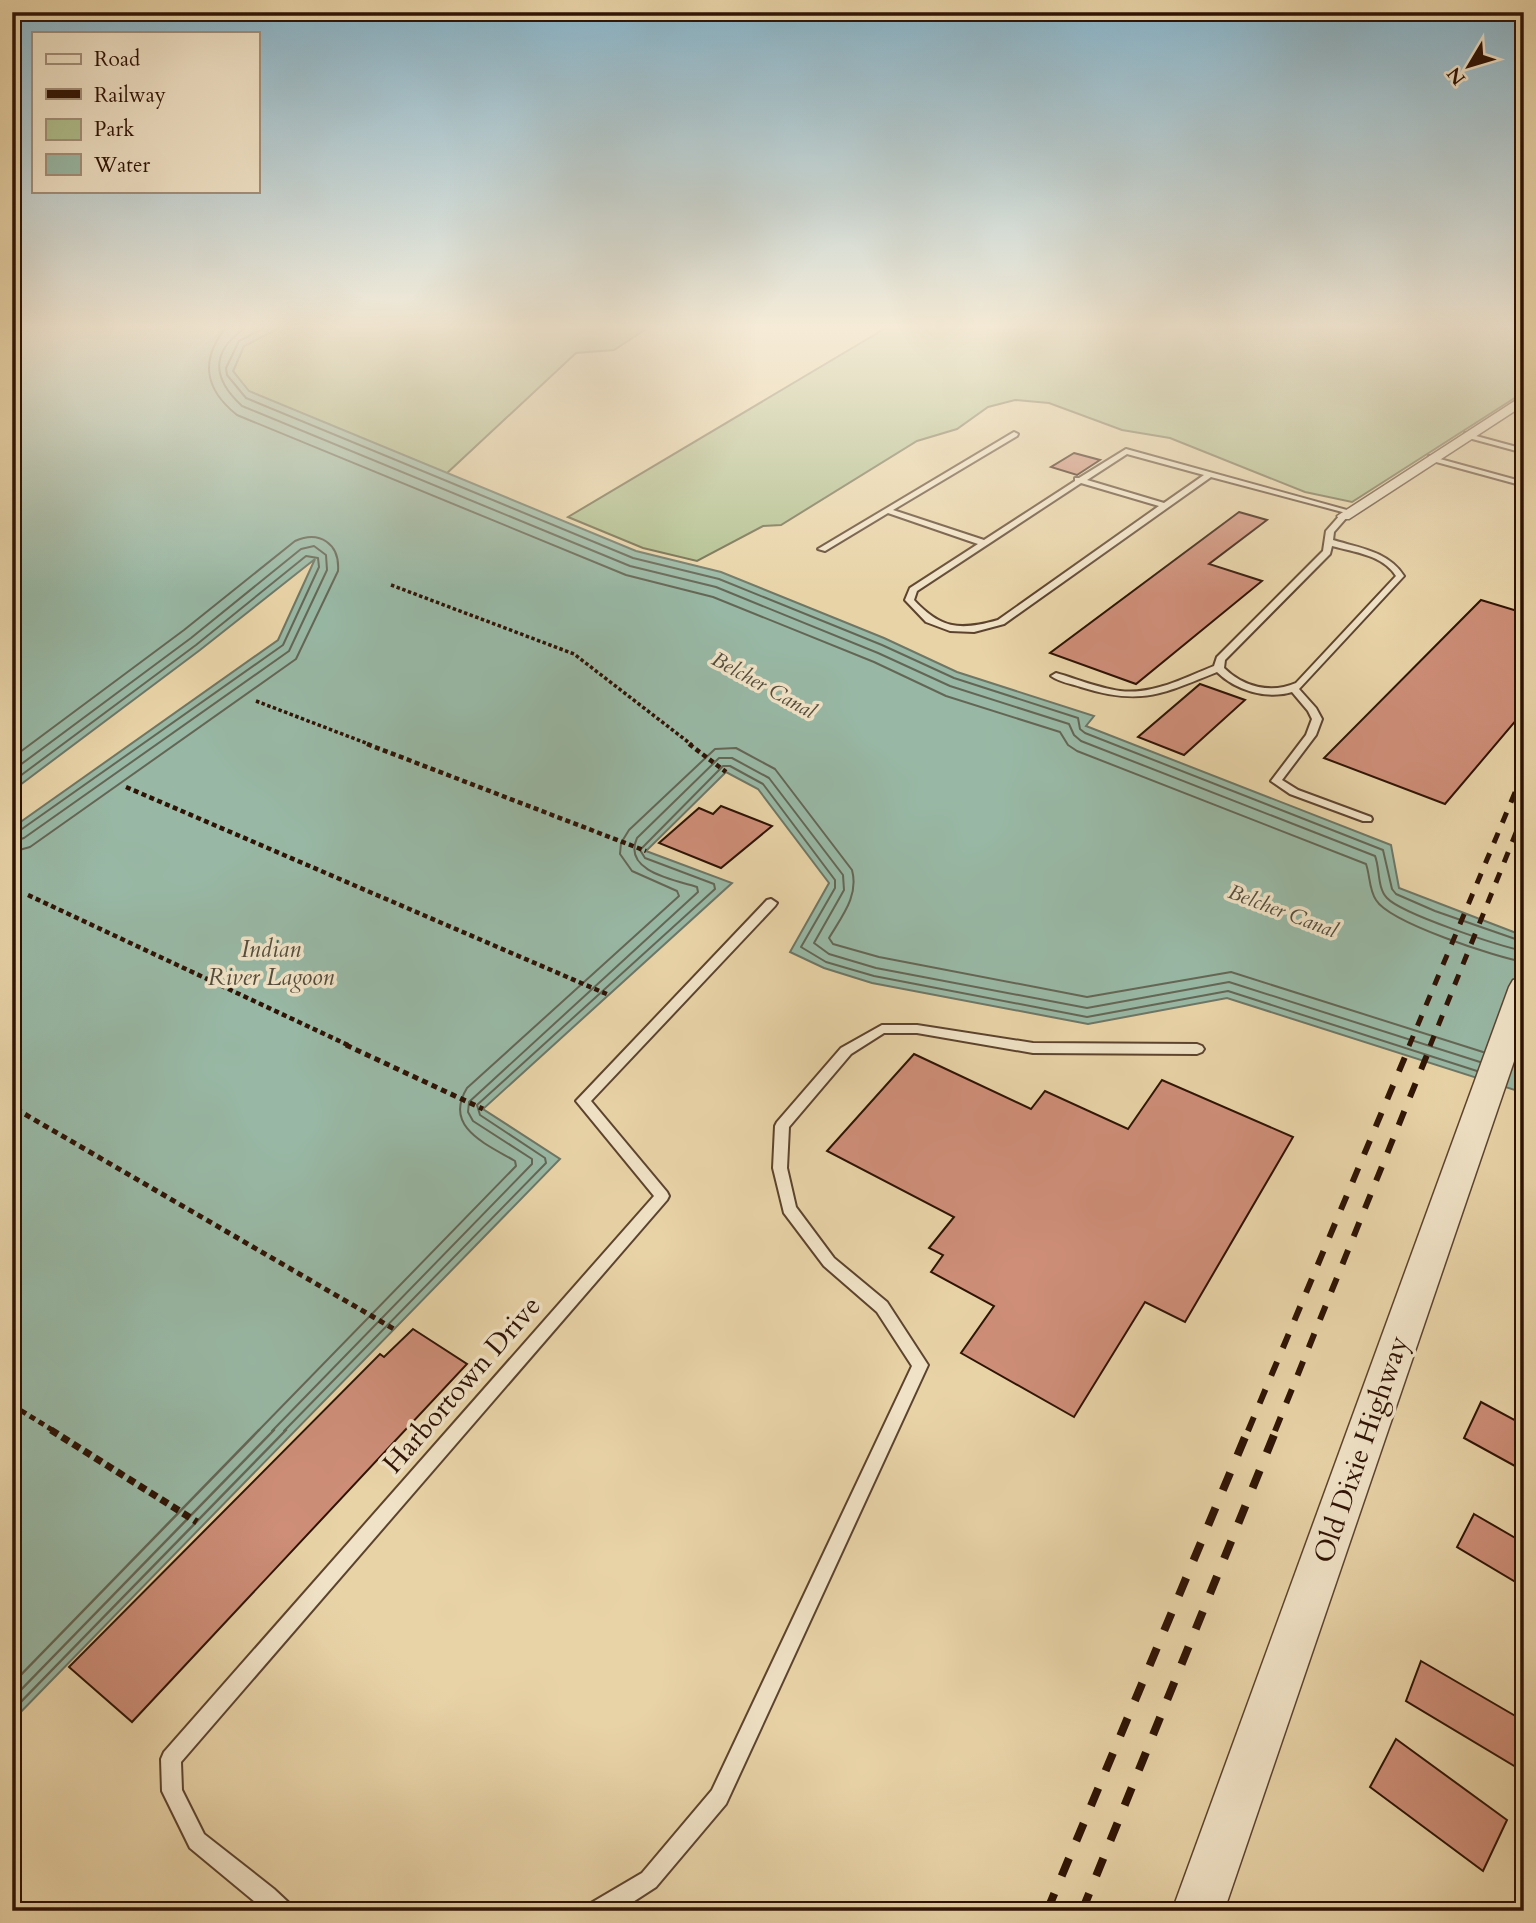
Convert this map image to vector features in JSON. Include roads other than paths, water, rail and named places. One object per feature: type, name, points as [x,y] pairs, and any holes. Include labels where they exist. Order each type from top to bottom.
[{"type":"street","points":[[1347,514],[1500,415]]},
{"type":"street","name":"Old Dixie Highway","points":[[1198,1911],[1524,987]]},
{"type":"lane","points":[[822,549],[1014,434]]},
{"type":"lane","points":[[1468,435],[1524,451]]},
{"type":"lane","points":[[1210,474],[1001,622],[967,631],[950,629],[926,619],[909,600],[913,590],[1126,451],[1210,474],[1347,514],[1330,531],[1327,552],[1220,659],[1219,668],[1226,677],[1251,688],[1282,692],[1299,685],[1400,576],[1397,569],[1382,559],[1329,542]]},
{"type":"lane","points":[[1432,458],[1524,484]]},
{"type":"lane","points":[[1078,480],[1166,506]]},
{"type":"lane","points":[[887,510],[984,543]]},
{"type":"lane","points":[[1056,676],[1119,694],[1132,695],[1157,691],[1219,668]]},
{"type":"lane","points":[[1293,688],[1313,710],[1317,719],[1311,735],[1276,781],[1294,792],[1367,819]]},
{"type":"lane","name":"Harbortown Drive","points":[[281,1911],[267,1896],[197,1841],[172,1791],[171,1759],[662,1196],[583,1101],[771,903]]},
{"type":"lane","points":[[599,1911],[649,1880],[719,1797],[920,1364],[882,1307],[829,1262],[789,1209],[780,1168],[782,1126],[846,1051],[882,1029],[917,1029],[1033,1048],[1197,1049]]},
{"type":"water","name":"Indian River Lagoon","points":[[12,415],[306,415],[636,551],[721,572],[884,638],[957,672],[1094,716],[1086,726],[1391,845],[1399,888],[1524,936],[1524,1093],[1227,998],[1088,1024],[872,983],[824,968],[790,952],[829,883],[758,789],[726,772],[646,851],[732,883],[483,1109],[560,1159],[12,1721],[12,828],[278,640],[315,559],[200,650],[12,791]]},
{"type":"railway","points":[[1409,1046],[1524,771]]},
{"type":"railway","points":[[1430,1046],[1524,813]]},
{"type":"railway","points":[[1248,1431],[1410,1045]]},
{"type":"railway","points":[[1275,1431],[1431,1045]]},
{"type":"railway","points":[[1047,1911],[1248,1430]]},
{"type":"railway","points":[[1082,1911],[1276,1430]]},
{"type":"water label","name":"Belcher Canal","points":[[764,685]]},
{"type":"water label","name":"Belcher Canal","points":[[1283,911]]}]
